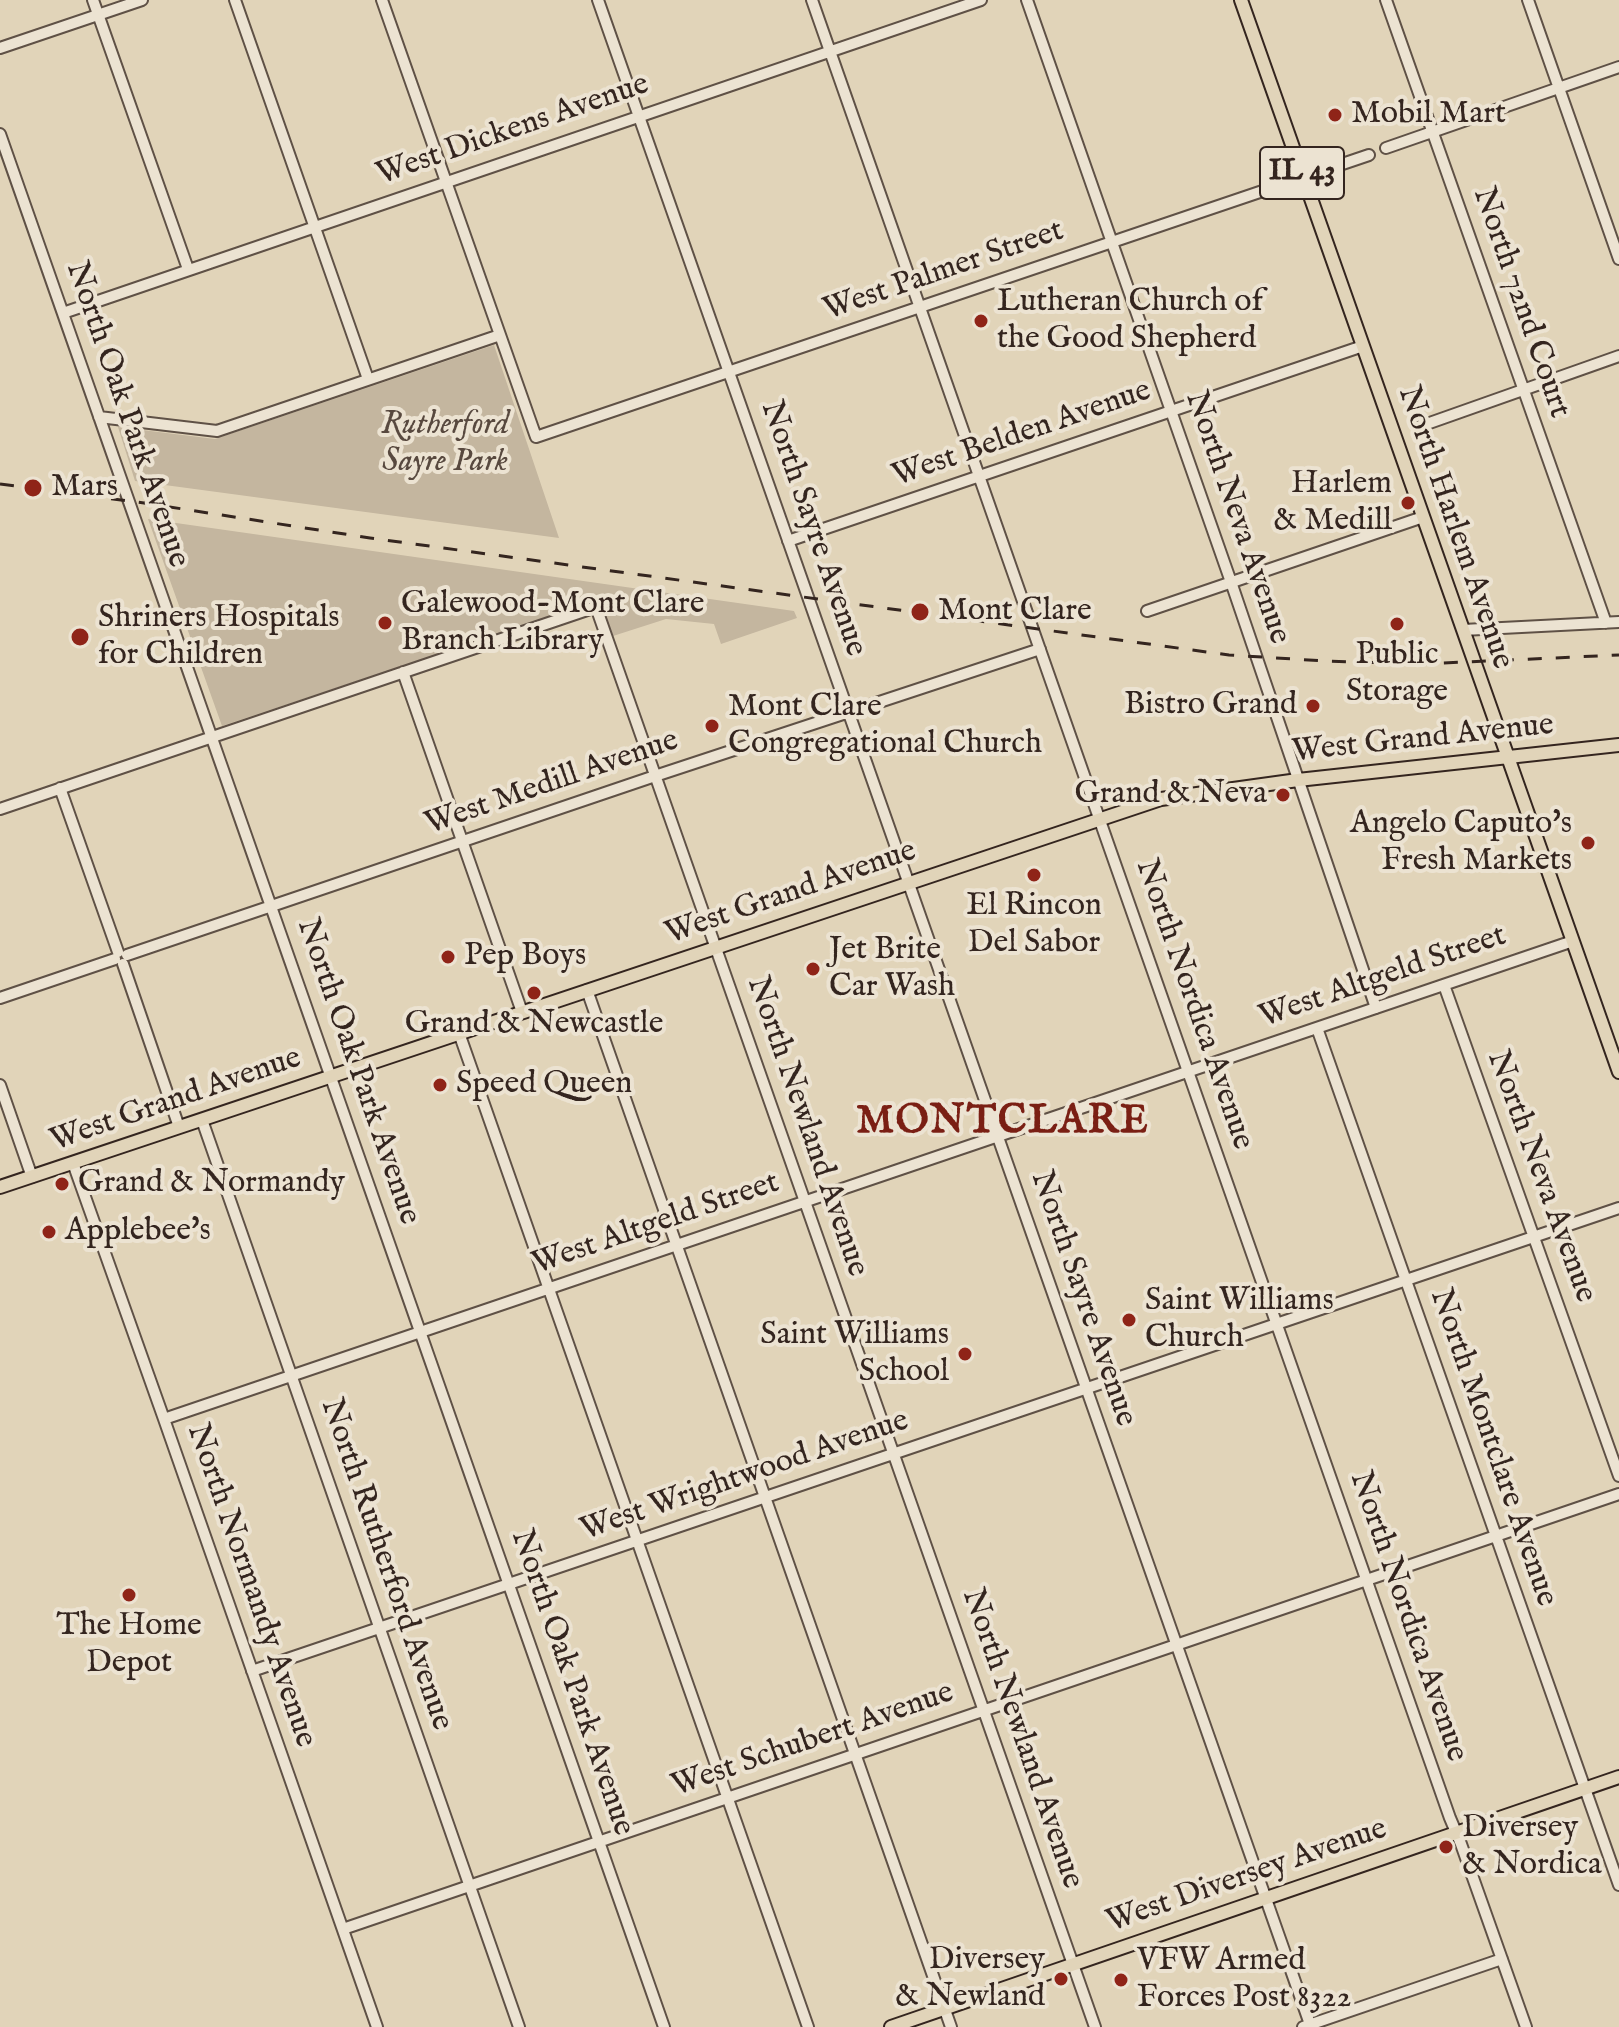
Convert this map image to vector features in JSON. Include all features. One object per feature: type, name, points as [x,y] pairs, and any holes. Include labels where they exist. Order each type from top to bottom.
[{"type":"main road","name":"North Harlem Avenue","points":[[1241,0],[1618,1069]]},
{"type":"main road","name":"West Grand Avenue","points":[[0,1187],[1161,799],[1298,780],[1619,745]]},
{"type":"main road","name":"West Diversey Avenue","points":[[891,2027],[1619,1777]]},
{"type":"street","points":[[93,0],[188,269]]},
{"type":"street","points":[[0,48],[142,0]]},
{"type":"street","points":[[235,0],[368,379]]},
{"type":"street","points":[[99,417],[217,431],[500,335],[382,0]]},
{"type":"street","name":"North Sayre Avenue","points":[[598,0],[1308,2026]]},
{"type":"street","name":"North Nordica Avenue","points":[[812,0],[1366,1580],[1526,2027]]},
{"type":"street","name":"West Dickens Avenue","points":[[63,313],[981,0]]},
{"type":"street","name":"North Neva Avenue","points":[[1027,0],[1376,1008]]},
{"type":"street","name":"North 72nd Court","points":[[1386,0],[1606,623]]},
{"type":"street","points":[[1528,0],[1619,259]]},
{"type":"street","points":[[1386,148],[1619,67]]},
{"type":"street","name":"North Oak Park Avenue","points":[[0,134],[664,2027]]},
{"type":"street","name":"West Palmer Street","points":[[500,335],[536,437],[1369,155]]},
{"type":"street","name":"West Belden Avenue","points":[[788,541],[1363,346]]},
{"type":"street","points":[[1421,426],[1619,356]]},
{"type":"street","points":[[1147,611],[1423,517]]},
{"type":"street","name":"North Newland Avenue","points":[[403,672],[596,607],[1095,2027]]},
{"type":"street","points":[[1463,630],[1619,622]]},
{"type":"street","name":"West Medill Avenue","points":[[0,998],[1040,649]]},
{"type":"street","points":[[0,809],[403,672],[522,1012]]},
{"type":"street","points":[[60,788],[179,1127]]},
{"type":"street","name":"West Altgeld Street","points":[[164,1419],[1573,941]]},
{"type":"street","name":"North Neva Avenue","points":[[1444,985],[1619,1476]]},
{"type":"street","points":[[587,990],[951,2027]]},
{"type":"street","name":"North Montclare Avenue","points":[[1317,1028],[1619,1885]]},
{"type":"street","points":[[459,1033],[808,2027]]},
{"type":"street","points":[[0,1085],[32,1177]]},
{"type":"street","name":"North Rutherford Avenue","points":[[202,1120],[519,2027]]},
{"type":"street","name":"North Normandy Avenue","points":[[73,1163],[377,2027]]},
{"type":"street","name":"West Wrightwood Avenue","points":[[252,1671],[1619,1208]]},
{"type":"street","name":"West Schubert Avenue","points":[[343,1929],[1619,1494]]},
{"type":"street","points":[[1308,2026],[1502,1959]]},
{"type":"green space","name":"Rutherford Sayre Park","points":[[494,345],[559,538],[135,481],[118,427],[215,439]]},
{"type":"green space","name":"Rutherford Sayre Park","points":[[148,519],[794,611],[797,618],[721,644],[714,624],[666,619],[613,636],[600,600],[222,726]]},
{"type":"railway","points":[[0,484],[370,538],[1229,655],[1422,664],[1619,655]]},
{"type":"place","name":"Mobil Mart","points":[[1335,115]]},
{"type":"place","name":"Lutheran Church of the Good Shepherd","points":[[981,321]]},
{"type":"place","name":"Mars","points":[[33,488]]},
{"type":"place","name":"Harlem & Medill","points":[[1408,503]]},
{"type":"place","name":"Mont Clare","points":[[920,612]]},
{"type":"place","name":"Galewood-Mont Clare Branch Library","points":[[385,623]]},
{"type":"place","name":"Public Storage","points":[[1397,624]]},
{"type":"place","name":"Shriners Hospitals for Children","points":[[80,637]]},
{"type":"place","name":"Bistro Grand","points":[[1313,706]]},
{"type":"place","name":"Mont Clare Congregational Church","points":[[712,726]]},
{"type":"place","name":"Grand & Neva","points":[[1283,795]]},
{"type":"place","name":"Angelo Caputo's Fresh Markets","points":[[1588,843]]},
{"type":"place","name":"El Rincon Del Sabor","points":[[1034,875]]},
{"type":"place","name":"Pep Boys","points":[[448,957]]},
{"type":"place","name":"Jet Brite Car Wash","points":[[813,969]]},
{"type":"place","name":"Grand & Newcastle","points":[[534,993]]},
{"type":"place","name":"Speed Queen","points":[[440,1085]]},
{"type":"place","name":"Grand & Normandy","points":[[62,1184]]},
{"type":"place","name":"Applebee's","points":[[49,1232]]},
{"type":"place","name":"Saint Williams Church","points":[[1129,1320]]},
{"type":"place","name":"Saint Williams School","points":[[965,1354]]},
{"type":"place","name":"The Home Depot","points":[[129,1595]]},
{"type":"place","name":"Diversey & Nordica","points":[[1446,1847]]},
{"type":"place","name":"Diversey & Newland","points":[[1061,1979]]},
{"type":"place","name":"VFW Armed Forces Post 8322","points":[[1121,1980]]},
{"type":"district","name":"MONTCLARE","points":[[1003,1124]]}]
